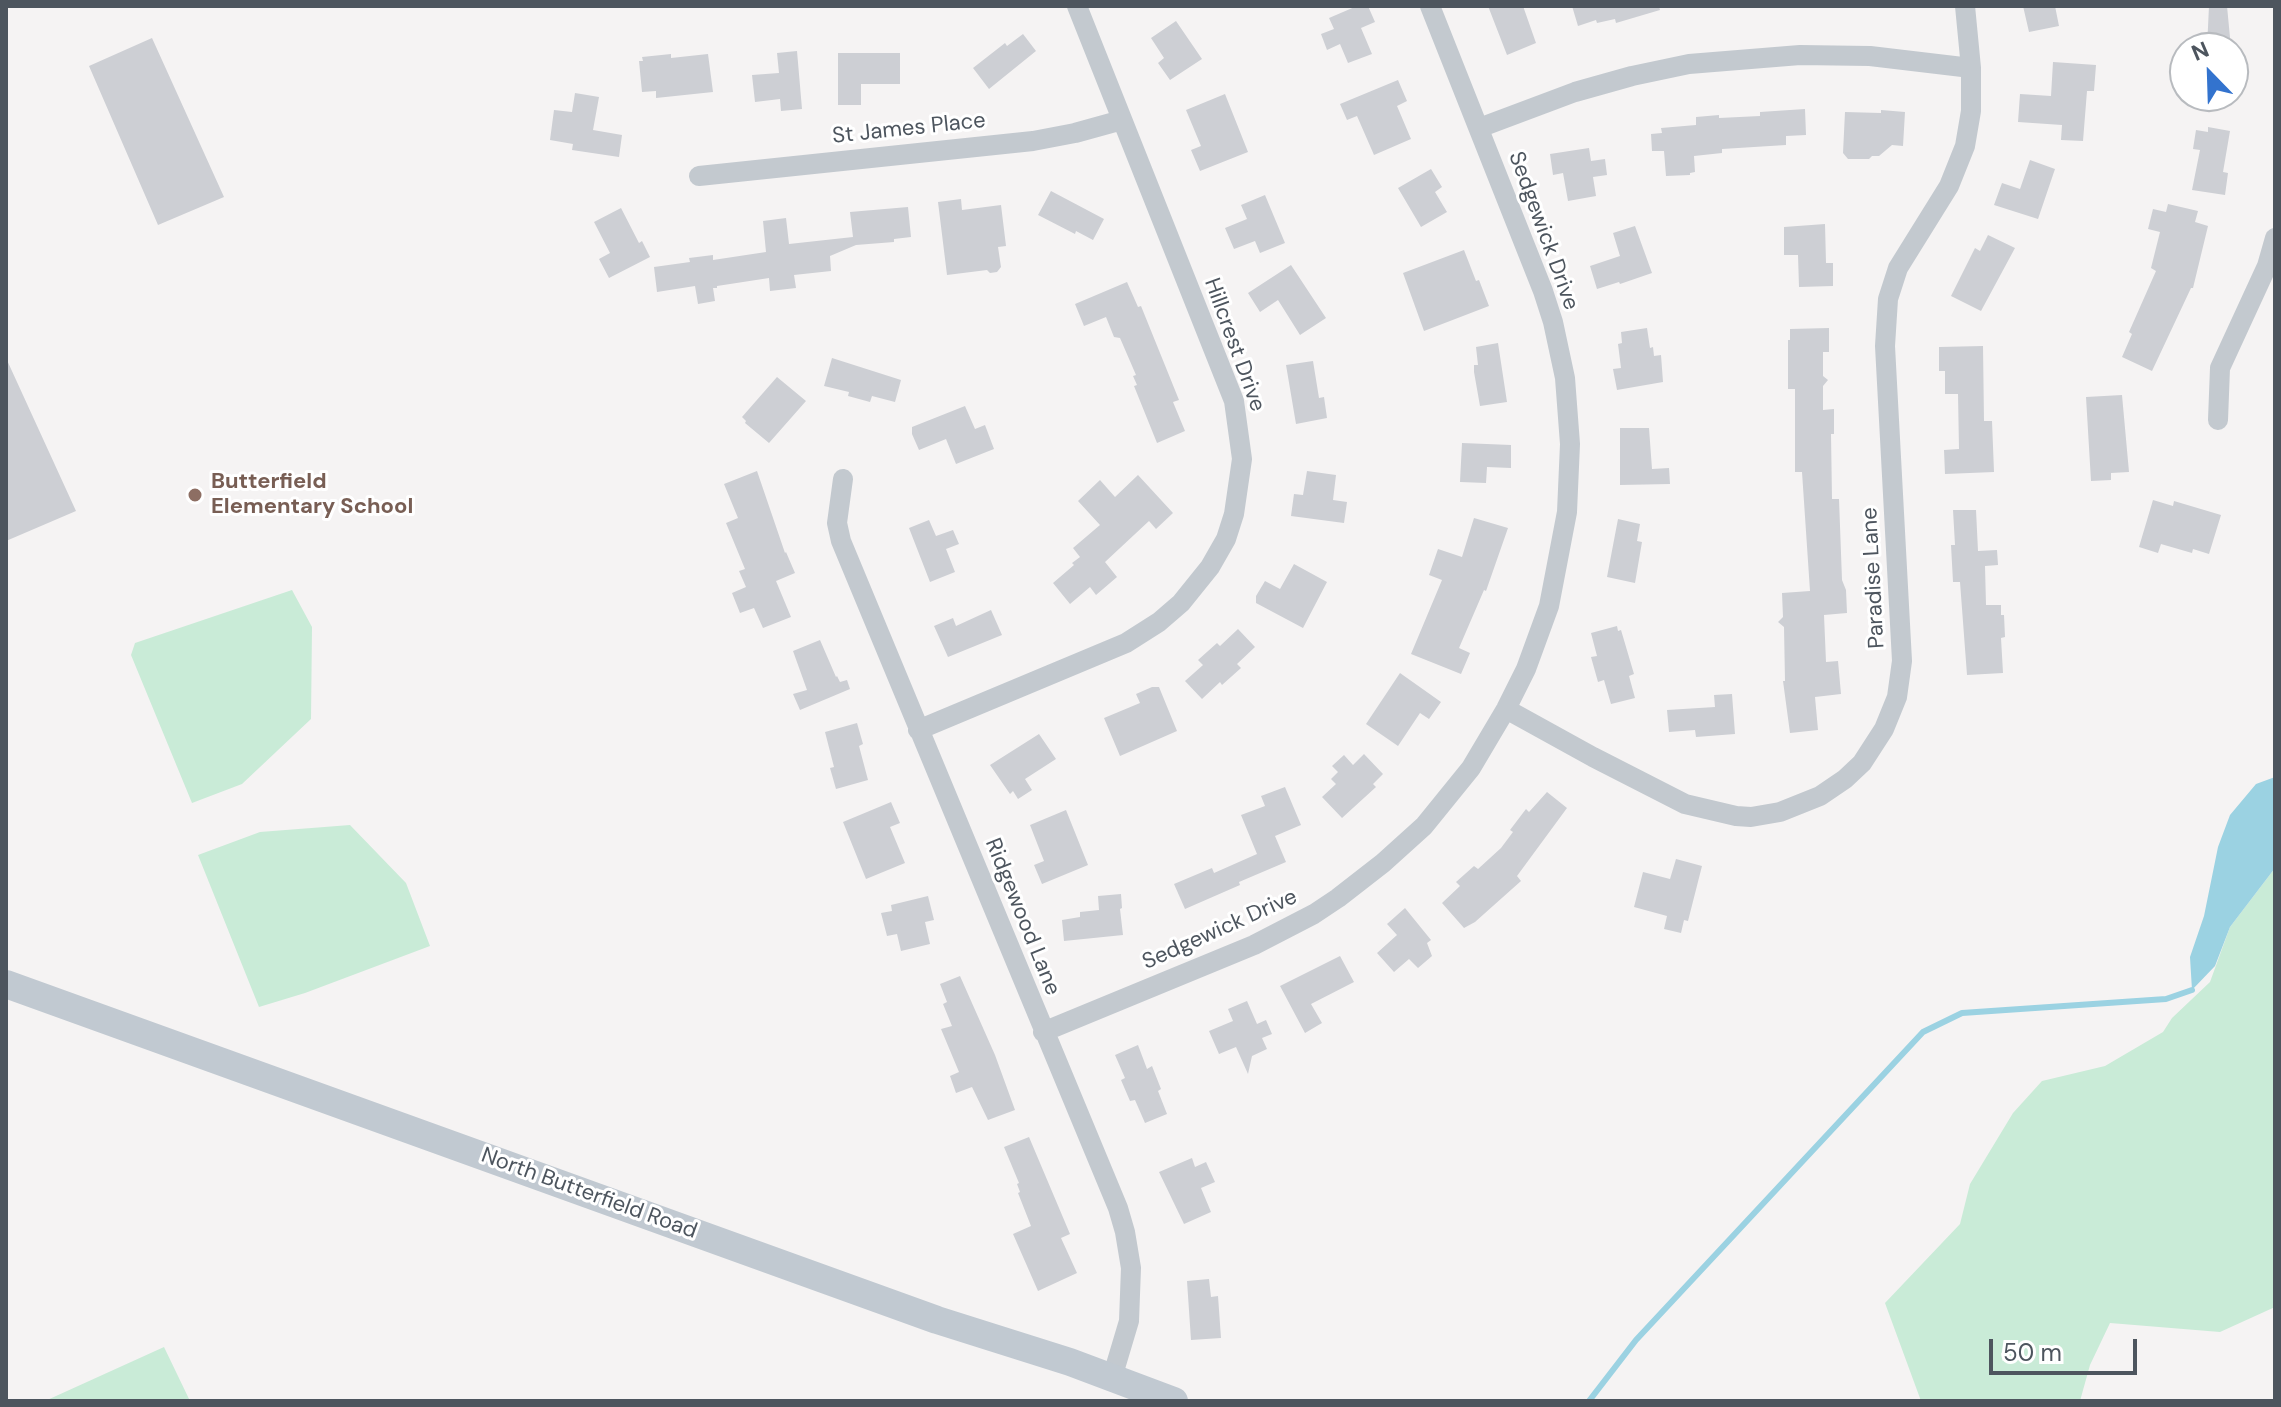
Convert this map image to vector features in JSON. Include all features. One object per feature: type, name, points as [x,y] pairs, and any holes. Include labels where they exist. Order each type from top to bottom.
[{"type":"main road","name":"North Butterfield Road","points":[[6,984],[937,1320],[1070,1362],[1174,1401]]},
{"type":"street","name":"Hillcrest Drive","points":[[918,730],[1126,643],[1159,622],[1181,603],[1210,567],[1226,539],[1234,514],[1242,459],[1234,401],[1077,6]]},
{"type":"street","name":"Sedgewick Drive","points":[[1043,1032],[1254,945],[1314,914],[1383,863],[1424,826],[1471,768],[1506,709],[1549,606],[1567,512],[1570,444],[1565,378],[1543,291],[1430,6]]},
{"type":"street","name":"Paradise Lane","points":[[1506,709],[1685,804],[1736,816],[1780,812],[1820,796],[1862,763],[1884,729],[1897,697],[1902,661],[1885,346],[1888,299],[1898,268],[1949,186],[1965,146],[1971,111],[1971,68],[1965,6]]},
{"type":"street","points":[[1479,128],[1575,92],[1689,64],[1800,55],[1870,56],[1971,68]]},
{"type":"street","name":"St James Place","points":[[699,176],[1033,141],[1122,120]]},
{"type":"street","points":[[2218,420],[2220,368],[2267,266],[2275,238]]},
{"type":"street","name":"Ridgewood Lane","points":[[843,479],[837,523],[841,541],[1118,1208],[1131,1268],[1129,1321],[1112,1378]]},
{"type":"green space","points":[[292,590],[312,627],[311,719],[242,784],[192,803],[131,655],[135,643]]},
{"type":"green space","points":[[350,825],[406,883],[430,946],[259,1007],[198,855],[260,832]]},
{"type":"green space","points":[[2275,868],[2275,1307],[2220,1332],[2110,1323],[2090,1365],[2080,1401],[1921,1401],[1885,1303],[1960,1224],[1970,1184],[2013,1113],[2042,1081],[2105,1066],[2163,1032],[2172,1018],[2210,982],[2230,927]]},
{"type":"green space","points":[[164,1347],[190,1401],[45,1401]]},
{"type":"water","points":[[2275,777],[2275,868],[2230,927],[2215,966],[2192,990],[2190,957],[2204,916],[2218,847],[2230,815],[2256,784]]},
{"type":"building","points":[[1357,6],[1368,6],[1375,22],[1361,28],[1372,54],[1348,63],[1340,44],[1327,50],[1321,34],[1334,29],[1329,18]]},
{"type":"building","points":[[1488,6],[1523,6],[1536,43],[1507,55]]},
{"type":"building","points":[[1572,6],[1659,6],[1660,10],[1616,23],[1615,19],[1597,23],[1596,20],[1578,26]]},
{"type":"building","points":[[2023,6],[2055,6],[2059,26],[2029,32]]},
{"type":"building","points":[[2209,6],[2227,6],[2229,32],[2208,32]]},
{"type":"building","points":[[1176,21],[1202,59],[1170,80],[1158,63],[1164,58],[1151,38]]},
{"type":"building","points":[[1023,34],[1036,51],[989,89],[973,68],[1005,43],[1007,46]]},
{"type":"building","points":[[152,38],[224,197],[158,225],[89,66]]},
{"type":"building","points":[[797,51],[802,109],[781,111],[780,99],[755,102],[752,75],[779,73],[777,53]]},
{"type":"building","points":[[838,53],[900,53],[900,84],[861,84],[861,105],[838,105]]},
{"type":"building","points":[[671,54],[671,58],[708,54],[713,92],[656,98],[656,91],[642,92],[639,61],[643,61],[642,57]]},
{"type":"building","points":[[2053,62],[2096,65],[2094,91],[2087,91],[2083,141],[2061,140],[2062,125],[2018,122],[2020,94],[2051,96]]},
{"type":"building","points":[[1398,80],[1407,101],[1397,106],[1411,139],[1374,155],[1357,116],[1347,120],[1340,104]]},
{"type":"building","points":[[575,93],[599,97],[593,130],[622,135],[619,157],[572,150],[573,144],[550,140],[554,110],[572,112]]},
{"type":"building","points":[[1225,94],[1248,152],[1200,171],[1191,150],[1201,146],[1186,110]]},
{"type":"building","points":[[1805,109],[1806,135],[1786,136],[1786,145],[1722,149],[1722,153],[1694,156],[1695,172],[1690,175],[1666,176],[1664,151],[1652,151],[1651,134],[1662,133],[1661,128],[1696,125],[1696,117],[1760,116],[1760,112]]},
{"type":"building","points":[[1881,110],[1905,112],[1903,146],[1892,145],[1879,156],[1869,159],[1848,159],[1843,153],[1845,112],[1881,113]]},
{"type":"building","points":[[2208,127],[2230,131],[2223,172],[2228,173],[2225,195],[2192,190],[2200,150],[2193,149],[2196,130],[2208,132]]},
{"type":"building","points":[[1589,148],[1591,161],[1605,159],[1607,175],[1593,177],[1596,196],[1568,201],[1563,173],[1553,175],[1550,154]]},
{"type":"building","points":[[2030,160],[2055,169],[2038,219],[1994,205],[2002,183],[2020,189]]},
{"type":"building","points":[[1431,169],[1442,187],[1435,192],[1447,212],[1421,227],[1398,188]]},
{"type":"building","points":[[1051,191],[1104,219],[1093,240],[1038,215]]},
{"type":"building","points":[[1265,195],[1285,243],[1260,253],[1255,241],[1234,249],[1225,228],[1247,219],[1241,205]]},
{"type":"building","points":[[961,199],[962,210],[1001,205],[1006,246],[998,247],[1001,267],[997,272],[987,270],[947,275],[938,202]]},
{"type":"building","points":[[2168,204],[2198,211],[2195,222],[2208,226],[2193,288],[2152,371],[2122,357],[2132,334],[2129,332],[2156,271],[2151,268],[2160,232],[2148,229],[2153,209],[2166,212]]},
{"type":"building","points":[[908,207],[911,237],[894,239],[894,242],[856,245],[830,256],[831,271],[794,275],[796,288],[770,291],[769,278],[717,286],[713,288],[715,301],[698,304],[695,286],[657,292],[654,267],[690,262],[689,258],[713,255],[713,260],[766,252],[763,221],[786,218],[789,244],[853,237],[850,212]]},
{"type":"building","points":[[621,208],[650,257],[609,278],[599,259],[610,253],[594,222]]},
{"type":"building","points":[[1825,224],[1826,263],[1833,263],[1833,286],[1799,287],[1798,255],[1784,255],[1784,227]]},
{"type":"building","points":[[1635,226],[1652,273],[1597,289],[1590,266],[1620,256],[1613,233]]},
{"type":"building","points":[[1988,235],[2015,248],[1981,311],[1951,296],[1975,248],[1980,251]]},
{"type":"building","points":[[1464,250],[1489,306],[1424,331],[1403,273]]},
{"type":"building","points":[[1291,265],[1326,318],[1300,335],[1278,300],[1260,312],[1248,293]]},
{"type":"building","points":[[1127,282],[1138,307],[1141,306],[1179,400],[1173,402],[1185,431],[1157,443],[1134,386],[1137,385],[1133,376],[1136,375],[1120,338],[1114,337],[1106,317],[1084,326],[1075,304]]},
{"type":"building","points":[[1647,328],[1654,356],[1661,355],[1663,382],[1617,390],[1613,369],[1621,368],[1618,344],[1622,343],[1621,332]]},
{"type":"building","points":[[1829,328],[1829,352],[1823,352],[1823,376],[1828,380],[1823,386],[1823,410],[1834,409],[1834,434],[1831,434],[1832,499],[1839,499],[1842,580],[1846,590],[1847,613],[1824,615],[1826,662],[1838,661],[1841,694],[1815,697],[1818,730],[1790,733],[1783,681],[1784,627],[1778,622],[1783,617],[1782,593],[1810,591],[1802,472],[1795,472],[1795,389],[1788,389],[1788,340],[1790,329]]},
{"type":"building","points":[[1498,343],[1507,402],[1480,406],[1474,372],[1474,365],[1478,365],[1476,347]]},
{"type":"building","points":[[1983,346],[1984,421],[1992,421],[1994,472],[1945,474],[1944,450],[1959,449],[1958,394],[1945,394],[1945,371],[1939,371],[1939,347]]},
{"type":"building","points":[[6,358],[76,511],[6,541]]},
{"type":"building","points":[[832,358],[901,380],[895,402],[872,396],[870,402],[848,396],[849,392],[824,386]]},
{"type":"building","points":[[1313,361],[1319,398],[1324,397],[1327,418],[1296,424],[1286,365]]},
{"type":"building","points":[[777,377],[806,401],[769,443],[742,417]]},
{"type":"building","points":[[2122,395],[2129,472],[2111,473],[2111,480],[2091,481],[2086,397]]},
{"type":"building","points":[[965,406],[975,429],[985,425],[994,449],[956,464],[946,439],[919,450],[912,427]]},
{"type":"building","points":[[1620,428],[1649,428],[1652,469],[1669,468],[1670,484],[1620,485]]},
{"type":"building","points":[[1462,443],[1511,445],[1511,468],[1487,467],[1486,483],[1460,482]]},
{"type":"building","points":[[757,471],[795,573],[776,581],[791,617],[763,628],[754,608],[740,613],[732,593],[746,587],[739,571],[745,569],[726,523],[738,518],[724,484]]},
{"type":"building","points":[[1307,471],[1336,475],[1333,500],[1347,502],[1344,523],[1291,516],[1294,494],[1303,495]]},
{"type":"building","points":[[1138,475],[1173,513],[1156,529],[1149,521],[1105,562],[1117,577],[1096,595],[1090,587],[1070,604],[1053,583],[1080,557],[1073,548],[1100,525],[1078,501],[1100,480],[1115,497]]},
{"type":"building","points":[[2153,500],[2173,506],[2174,501],[2221,515],[2209,554],[2193,549],[2192,553],[2161,544],[2158,553],[2139,547]]},
{"type":"building","points":[[1953,510],[1976,510],[1978,551],[1997,550],[1998,565],[1985,566],[1986,605],[2001,605],[2001,615],[2004,615],[2005,637],[2001,638],[2003,673],[1967,675],[1960,582],[1953,582]]},
{"type":"building","points":[[1474,518],[1508,528],[1486,591],[1459,648],[1470,653],[1461,674],[1411,654],[1442,580],[1429,575],[1438,549],[1462,557]]},
{"type":"building","points":[[1618,519],[1640,524],[1637,541],[1642,542],[1635,583],[1607,577]]},
{"type":"building","points":[[929,520],[936,536],[953,530],[959,544],[946,549],[955,572],[930,582],[909,528]]},
{"type":"building","points":[[1294,564],[1327,582],[1303,628],[1256,603],[1256,596],[1265,581],[1280,589]]},
{"type":"building","points":[[991,610],[1002,635],[948,657],[934,626],[953,618],[956,626]]},
{"type":"building","points":[[1617,626],[1618,631],[1621,630],[1634,674],[1629,676],[1635,698],[1611,704],[1604,680],[1598,682],[1591,657],[1597,656],[1591,633]]},
{"type":"building","points":[[1238,629],[1255,647],[1237,664],[1241,668],[1202,699],[1185,681],[1203,665],[1198,660],[1217,643],[1220,646]]},
{"type":"building","points":[[820,640],[836,677],[840,682],[847,680],[850,689],[800,710],[793,694],[807,690],[793,651]]},
{"type":"building","points":[[1400,673],[1441,702],[1429,719],[1420,713],[1398,746],[1366,724]]},
{"type":"building","points":[[1159,687],[1177,731],[1120,756],[1104,718],[1140,703],[1136,694]]},
{"type":"building","points":[[1732,694],[1735,734],[1696,737],[1695,730],[1669,732],[1667,710],[1715,707],[1714,695]]},
{"type":"building","points":[[857,723],[868,780],[836,789],[825,732]]},
{"type":"building","points":[[1039,734],[1056,759],[1025,779],[1032,790],[1018,799],[1013,791],[1010,794],[990,765]]},
{"type":"building","points":[[1364,754],[1383,774],[1373,784],[1376,787],[1342,818],[1322,797],[1336,784],[1331,779],[1338,772],[1332,766],[1344,755],[1353,765]]},
{"type":"building","points":[[1285,787],[1301,825],[1275,836],[1286,862],[1185,909],[1174,884],[1212,868],[1214,873],[1257,854],[1241,815],[1265,806],[1261,796]]},
{"type":"building","points":[[1547,792],[1567,808],[1517,876],[1521,881],[1464,928],[1442,903],[1460,886],[1456,882],[1474,866],[1478,869],[1501,848],[1526,809],[1529,812]]},
{"type":"building","points":[[891,802],[900,823],[890,827],[905,863],[866,879],[843,822]]},
{"type":"building","points":[[1066,810],[1088,865],[1042,884],[1034,865],[1044,861],[1030,825]]},
{"type":"building","points":[[1676,859],[1702,866],[1688,921],[1684,920],[1681,933],[1664,929],[1667,916],[1634,907],[1643,872],[1670,879]]},
{"type":"building","points":[[1121,894],[1123,935],[1064,941],[1062,920],[1080,917],[1080,912],[1099,910],[1098,896]]},
{"type":"building","points":[[928,896],[934,920],[925,922],[930,944],[901,951],[897,934],[887,936],[881,913],[892,911],[891,905]]},
{"type":"building","points":[[1405,908],[1431,940],[1427,943],[1432,956],[1418,968],[1409,959],[1394,972],[1377,953],[1397,935],[1387,924]]},
{"type":"building","points":[[1340,956],[1354,982],[1311,1004],[1322,1023],[1305,1033],[1280,986]]},
{"type":"building","points":[[960,976],[1015,1110],[988,1120],[972,1087],[956,1093],[950,1076],[959,1072],[941,1029],[952,1026],[943,1004],[947,1002],[940,984]]},
{"type":"building","points":[[1247,1001],[1257,1024],[1266,1020],[1272,1034],[1262,1038],[1267,1049],[1252,1056],[1248,1074],[1236,1047],[1219,1054],[1209,1031],[1233,1021],[1228,1009]]},
{"type":"building","points":[[1138,1045],[1147,1069],[1152,1066],[1167,1114],[1145,1123],[1135,1100],[1130,1101],[1115,1055]]},
{"type":"building","points":[[1029,1137],[1070,1234],[1061,1238],[1077,1273],[1038,1291],[1013,1234],[1031,1226],[1018,1193],[1019,1183],[1004,1147]]},
{"type":"building","points":[[1192,1158],[1195,1167],[1206,1162],[1215,1182],[1201,1188],[1211,1212],[1184,1224],[1159,1172]]},
{"type":"building","points":[[1209,1279],[1211,1297],[1218,1296],[1221,1338],[1191,1340],[1187,1281]]},
{"type":"waterway","points":[[1589,1401],[1636,1340],[1923,1032],[1962,1013],[2166,999],[2192,990]]},
{"type":"place","name":"Butterfield Elementary School","points":[[195,495]]}]
